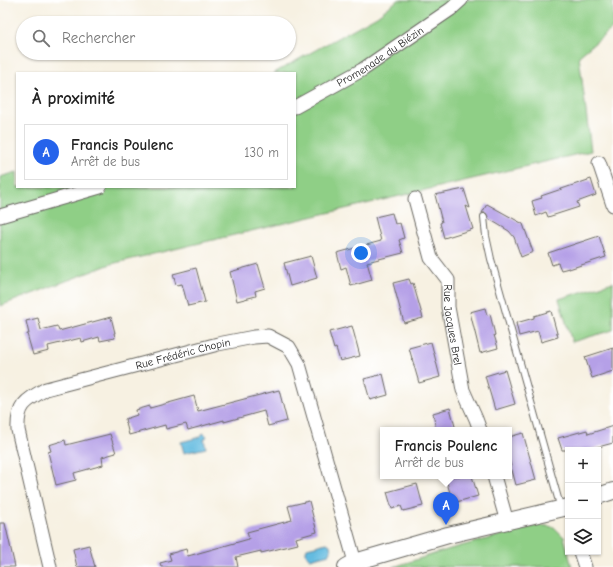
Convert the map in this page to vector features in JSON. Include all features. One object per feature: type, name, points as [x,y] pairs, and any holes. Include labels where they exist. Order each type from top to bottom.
[{"type":"street","name":"Promenade du Biézin","points":[[296,107],[362,70],[462,0]]},
{"type":"street","points":[[599,163],[613,205]]},
{"type":"street","points":[[0,216],[97,188]]},
{"type":"street","name":"Rue Jacques Brel","points":[[415,199],[431,258],[448,280],[448,307],[463,390],[479,427]]},
{"type":"street","name":"Rue Frédéric Chopin","points":[[50,567],[18,430],[18,420],[21,408],[33,396],[46,389],[218,344],[254,337],[268,336],[289,347],[299,364],[350,564]]},
{"type":"street","points":[[495,479],[507,522]]},
{"type":"street","points":[[601,495],[613,491]]},
{"type":"street","points":[[350,564],[448,535],[565,510]]},
{"type":"street","points":[[581,555],[585,567]]},
{"type":"lane","points":[[484,217],[491,259],[565,507]]},
{"type":"green space","points":[[398,0],[613,0],[613,28],[579,56],[591,151],[111,264],[0,306],[0,177],[16,172],[16,188],[296,188],[296,72],[276,72],[377,16]]},
{"type":"green space","points":[[613,282],[613,330],[572,342],[559,299]]},
{"type":"green space","points":[[539,525],[554,527],[564,537],[565,555],[569,555],[572,567],[393,567],[450,549]]},
{"type":"water","points":[[203,433],[207,436],[204,440],[206,448],[184,453],[181,442],[200,437]]},
{"type":"water","points":[[327,543],[330,545],[331,551],[329,554],[310,559],[308,557],[306,552],[307,548]]},
{"type":"building","points":[[591,179],[596,195],[577,202],[579,207],[548,217],[546,212],[536,216],[532,201],[542,198],[541,196]]},
{"type":"building","points":[[464,189],[470,208],[466,206],[473,229],[444,238],[440,223],[442,222],[435,195]]},
{"type":"building","points":[[487,204],[523,224],[533,252],[521,257],[514,237],[509,231],[489,219],[486,213],[482,213]]},
{"type":"building","points":[[392,213],[395,224],[400,223],[404,238],[399,240],[403,253],[367,262],[372,280],[351,286],[346,267],[341,269],[337,253],[381,241],[375,217]]},
{"type":"building","points":[[599,236],[606,257],[569,269],[561,270],[558,263],[552,265],[548,253]]},
{"type":"building","points":[[311,256],[317,278],[290,286],[284,263]]},
{"type":"building","points":[[258,264],[265,288],[255,291],[256,296],[237,301],[230,272]]},
{"type":"building","points":[[196,268],[205,302],[188,306],[182,284],[176,285],[173,274]]},
{"type":"building","points":[[409,279],[411,284],[413,283],[423,318],[404,323],[393,283]]},
{"type":"building","points":[[485,308],[487,315],[490,314],[498,348],[480,353],[470,312]]},
{"type":"building","points":[[551,311],[558,337],[541,342],[538,331],[519,336],[516,323]]},
{"type":"building","points":[[111,317],[115,338],[100,341],[99,337],[82,342],[81,338],[48,346],[49,351],[33,355],[27,334],[29,334],[26,321],[38,318],[41,330],[57,326],[59,331]]},
{"type":"building","points":[[352,326],[360,356],[340,361],[336,348],[334,349],[329,332]]},
{"type":"building","points":[[431,342],[440,377],[419,383],[409,348]]},
{"type":"building","points":[[613,348],[613,371],[592,378],[585,357]]},
{"type":"building","points":[[505,370],[515,404],[495,410],[485,376]]},
{"type":"building","points":[[383,374],[388,395],[370,400],[364,379]]},
{"type":"building","points":[[279,390],[287,421],[268,426],[264,411],[188,430],[186,424],[166,429],[165,425],[129,435],[125,419],[137,415],[136,410],[150,406],[150,408],[194,396],[198,411]]},
{"type":"building","points":[[450,408],[455,427],[435,427],[433,413]]},
{"type":"building","points":[[613,426],[613,443],[598,447],[565,447],[565,450],[562,450],[558,438],[587,430],[588,434]]},
{"type":"building","points":[[523,433],[536,480],[516,485],[512,470],[512,436]]},
{"type":"building","points":[[110,434],[116,453],[102,457],[103,465],[74,473],[76,480],[56,485],[48,452],[51,451],[49,445],[65,440],[66,445]]},
{"type":"building","points":[[446,479],[473,479],[478,496],[453,503]]},
{"type":"building","points":[[417,484],[423,506],[403,511],[401,506],[392,509],[387,492]]},
{"type":"building","points":[[309,501],[317,532],[296,538],[298,544],[261,553],[261,551],[236,557],[238,567],[161,567],[160,563],[171,560],[169,554],[186,549],[188,556],[249,539],[247,532],[292,520],[288,506]]},
{"type":"building","points":[[0,523],[5,523],[15,567],[0,567]]},
{"type":"building","points":[[89,545],[95,567],[77,567],[73,549]]},
{"type":"place","name":"Francis Poulenc","points":[[446,525]]}]
